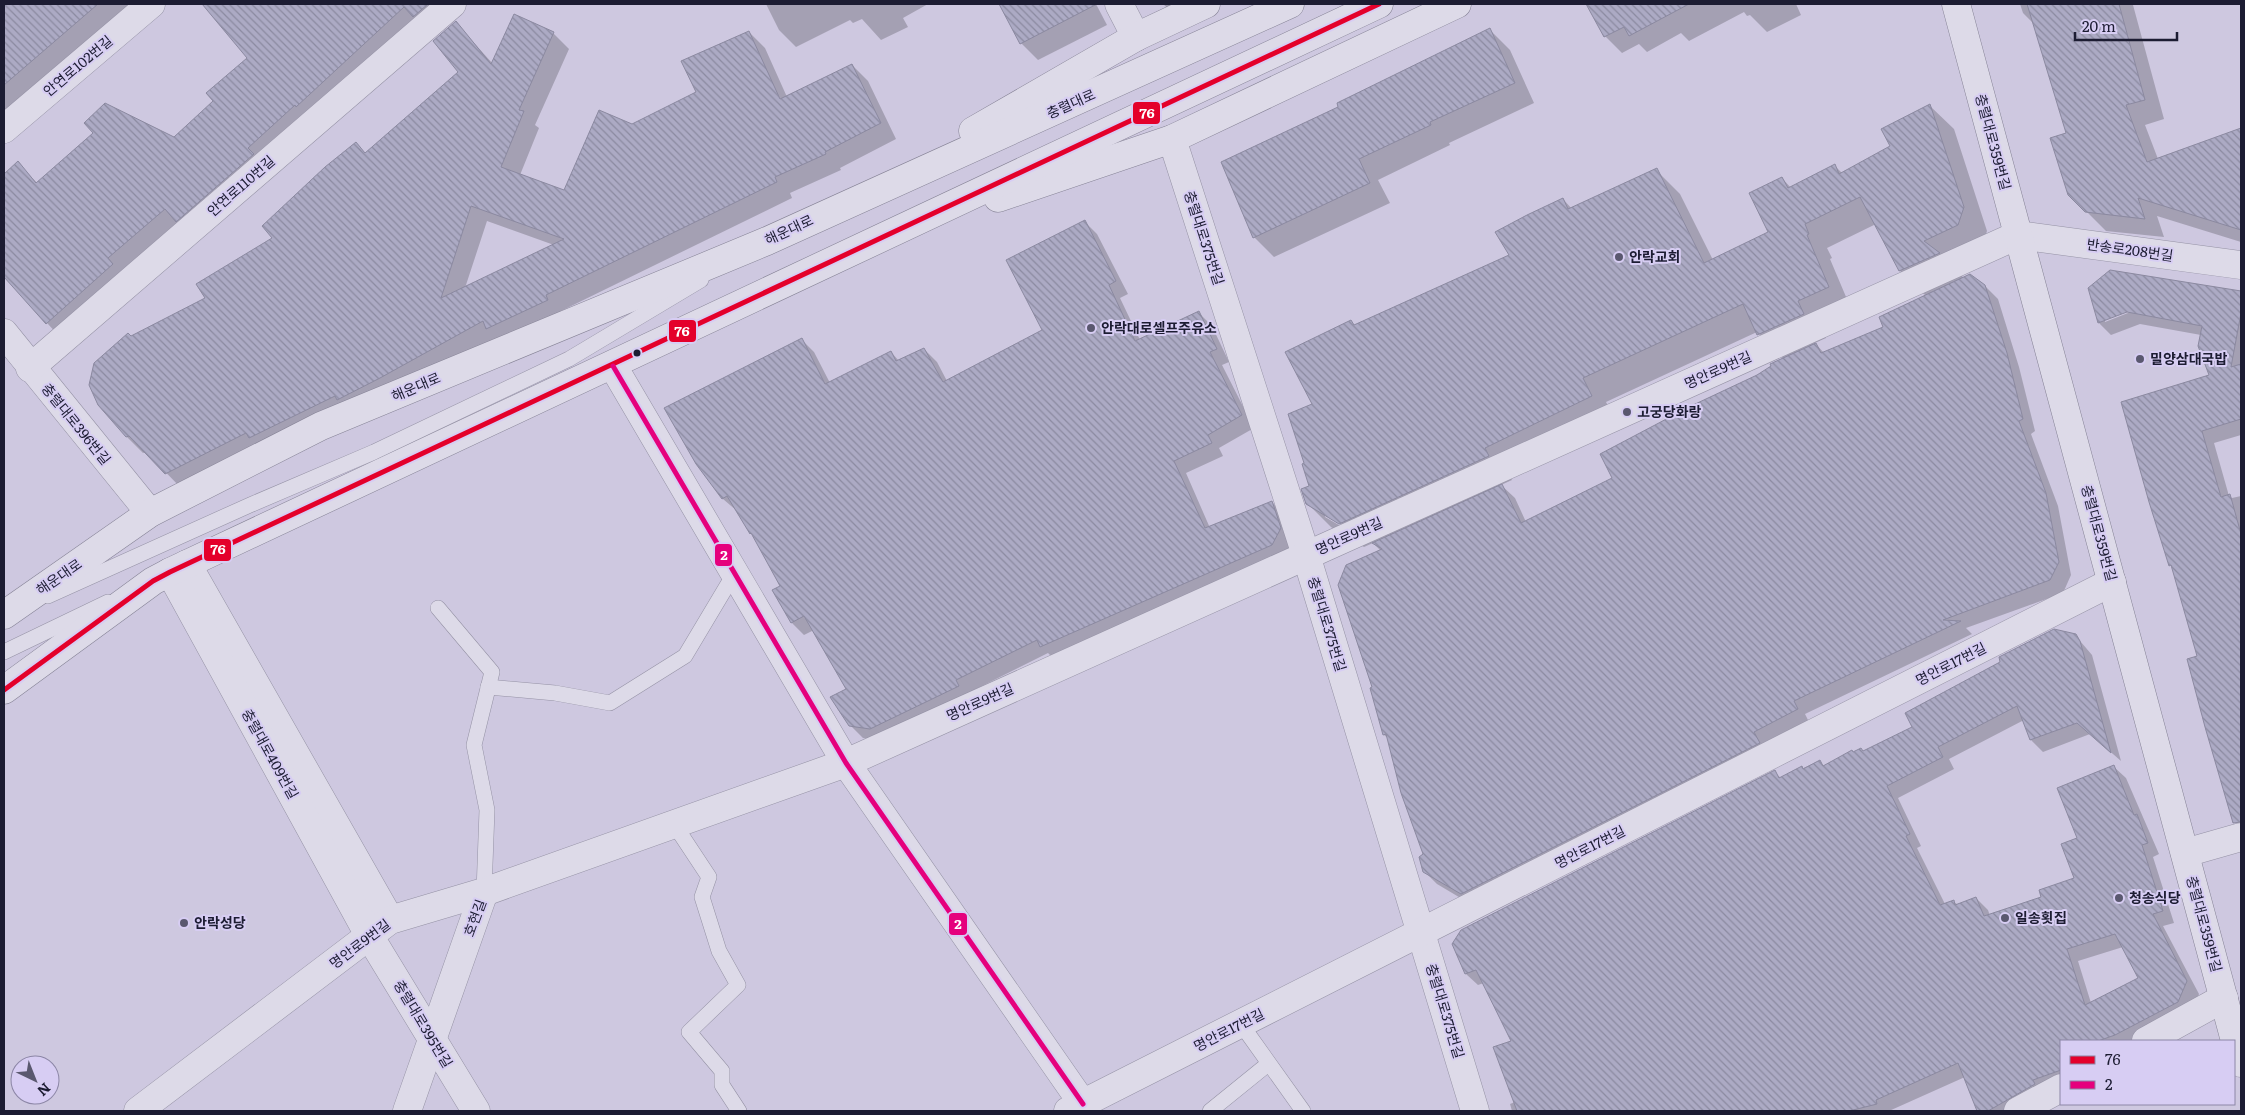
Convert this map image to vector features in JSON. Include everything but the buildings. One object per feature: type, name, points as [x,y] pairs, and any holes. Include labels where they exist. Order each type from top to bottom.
[{"type":"street","name":"안연로102번길","points":[[4,129],[151,4]]},
{"type":"street","name":"안연로110번길","points":[[30,368],[452,4]]},
{"type":"street","points":[[1119,4],[1136,37]]},
{"type":"street","points":[[850,202],[1136,37],[1206,4]]},
{"type":"street","name":"충렬대로","points":[[850,202],[1290,4]]},
{"type":"street","points":[[4,690],[170,572],[613,366],[868,242],[1379,4]]},
{"type":"street","points":[[868,242],[1172,139],[1457,4]]},
{"type":"street","name":"충렬대로359번길","points":[[1956,4],[2235,1040]]},
{"type":"street","name":"충렬대로375번길","points":[[1172,139],[1306,555],[1420,933],[1476,1111]]},
{"type":"street","name":"해운대로","points":[[4,616],[150,513],[320,426],[767,240],[850,202]]},
{"type":"street","name":"반송로208번길","points":[[2018,235],[2241,265]]},
{"type":"street","name":"명안로9번길","points":[[138,1111],[380,928],[846,763],[2018,235]]},
{"type":"street","name":"충렬대로396번길","points":[[4,333],[30,368],[150,513]]},
{"type":"street","points":[[613,366],[846,763],[1076,1107]]},
{"type":"street","name":"충렬대로409번길","points":[[170,572],[380,928]]},
{"type":"street","name":"명안로17번길","points":[[1076,1107],[2112,582]]},
{"type":"street","points":[[2185,853],[2241,836]]},
{"type":"street","name":"호현길","points":[[407,1111],[484,892]]},
{"type":"street","name":"충렬대로395번길","points":[[380,928],[432,1039],[476,1111]]},
{"type":"street","points":[[2148,1040],[2224,998]]},
{"type":"street","name":"충렬대로359번길","points":[[2235,1040],[2241,1063]]},
{"type":"street","points":[[2018,1111],[2060,1089]]},
{"type":"lane","points":[[4,616],[250,504],[374,452],[569,359],[767,240]]},
{"type":"lane","points":[[4,652],[170,572]]},
{"type":"lane","points":[[488,687],[555,693],[610,703],[686,656],[734,574]]},
{"type":"lane","name":"호현길","points":[[438,608],[492,672],[474,745],[487,810],[484,892]]},
{"type":"lane","points":[[674,824],[709,877],[702,897],[719,951],[738,985],[689,1032],[722,1071],[722,1085],[739,1111]]},
{"type":"lane","points":[[1241,1024],[1303,1111]]},
{"type":"lane","points":[[1210,1111],[1268,1064]]},
{"type":"transit line","name":"76","points":[[4,690],[153,581],[170,572],[1379,4]]},
{"type":"transit line","name":"2","points":[[613,366],[846,763],[1083,1104]]},
{"type":"place","name":"안락교회","points":[[1619,257]]},
{"type":"place","name":"안락대로셀프주유소","points":[[1091,328]]},
{"type":"place","name":"밀양삼대국밥","points":[[2140,359]]},
{"type":"place","name":"고궁당화랑","points":[[1627,412]]},
{"type":"place","name":"청송식당","points":[[2119,898]]},
{"type":"place","name":"일송횟집","points":[[2005,918]]},
{"type":"place","name":"안락성당","points":[[184,923]]}]
